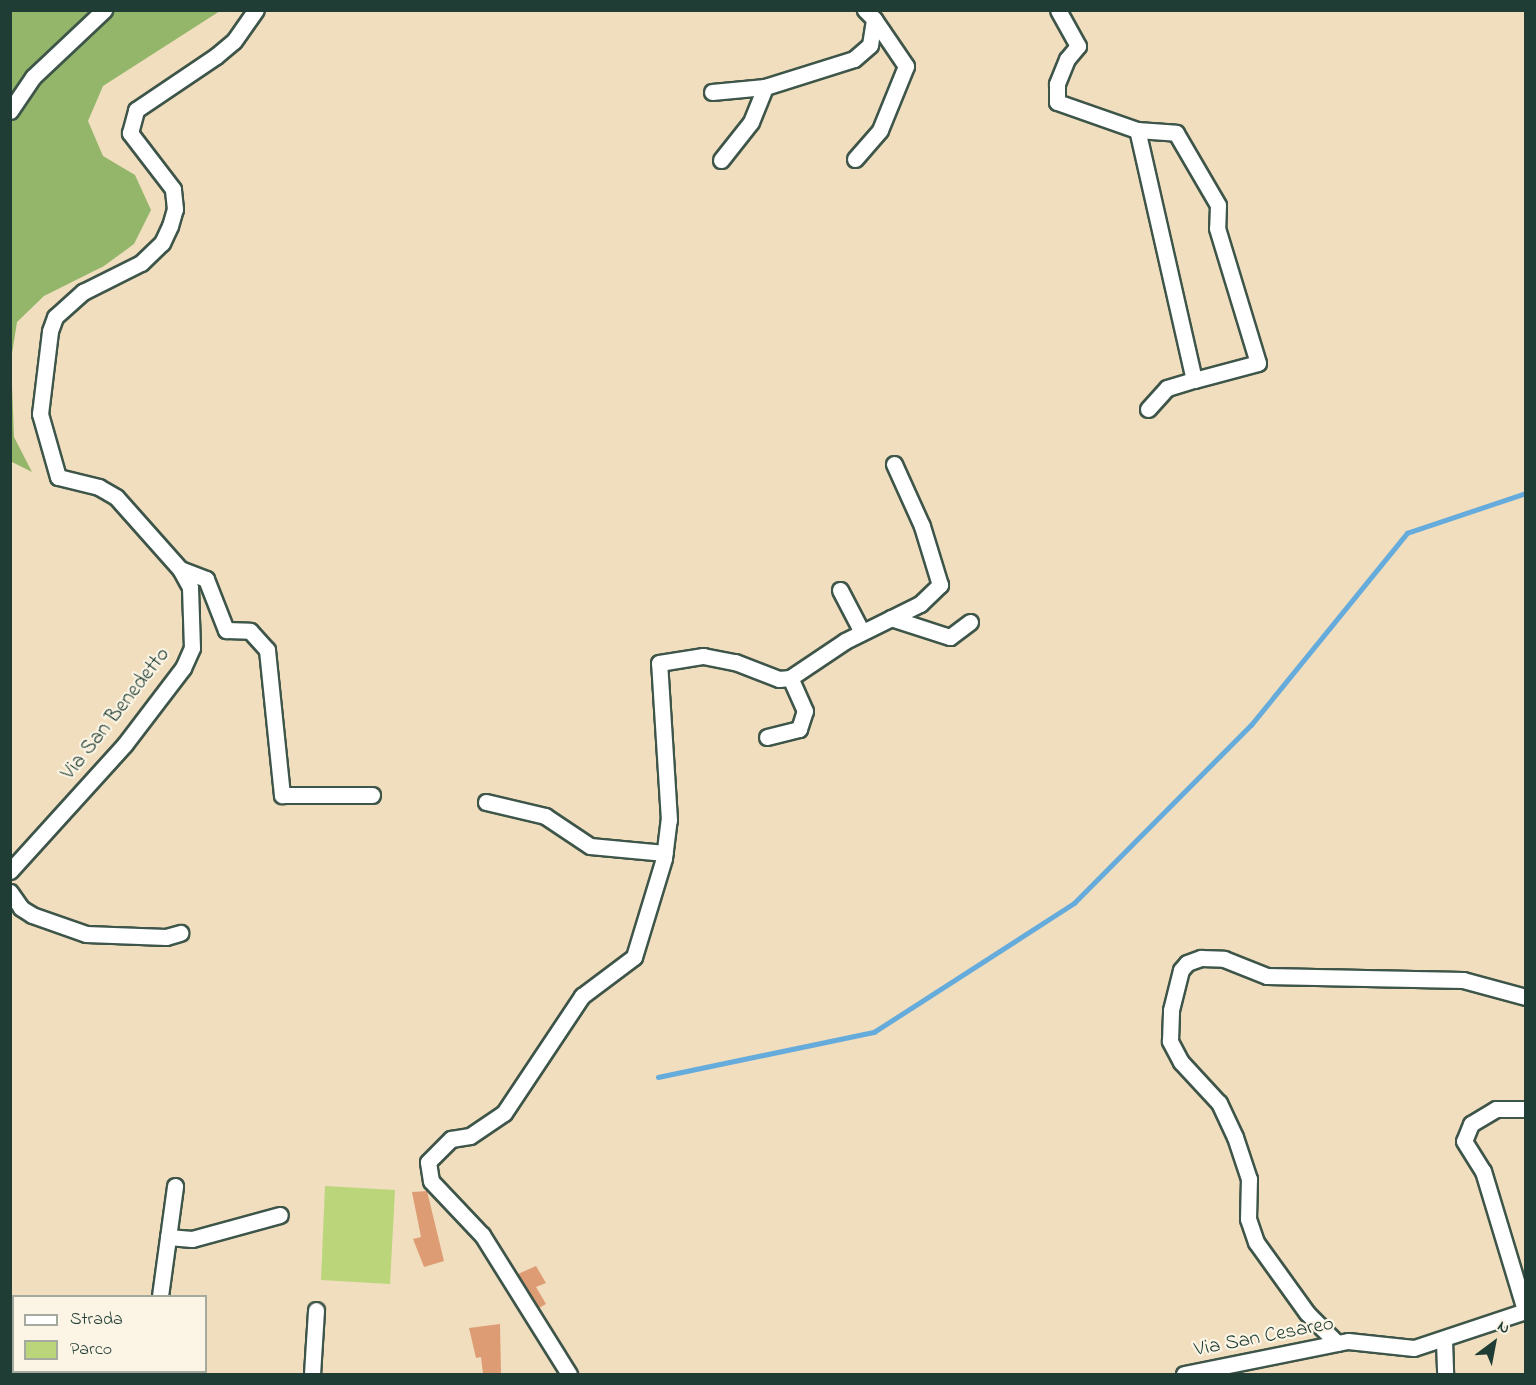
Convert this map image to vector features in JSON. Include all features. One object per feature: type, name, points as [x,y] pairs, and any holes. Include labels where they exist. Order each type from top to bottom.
[{"type":"street","points":[[10,111],[33,76],[104,10]]},
{"type":"street","name":"Via San Benedetto","points":[[10,871],[125,744],[183,668],[194,635],[190,587],[180,569],[116,497],[99,487],[58,477],[40,414],[50,331],[65,305],[141,262],[162,243],[170,226],[175,209],[173,189],[130,133],[136,110],[225,48],[256,10]]},
{"type":"street","points":[[1058,10],[1078,46],[1067,59],[1060,76],[1057,102],[1137,130],[1176,133],[1197,165],[1218,205],[1217,228],[1258,363],[1167,388],[1149,409]]},
{"type":"street","points":[[712,92],[765,87],[854,59],[870,45],[869,15]]},
{"type":"street","points":[[855,159],[880,130],[906,66],[895,44],[869,15]]},
{"type":"street","points":[[721,160],[751,122],[762,103],[765,87]]},
{"type":"street","points":[[1137,130],[1194,380]]},
{"type":"street","points":[[569,1374],[482,1235],[431,1181],[428,1162],[451,1139],[470,1136],[504,1113],[582,996],[634,957],[665,853],[669,820],[659,663],[703,656],[735,662],[779,679],[790,678],[862,632],[920,604],[939,585],[922,526],[894,464]]},
{"type":"street","points":[[180,569],[206,579],[226,630],[250,631],[267,650],[282,795],[372,795]]},
{"type":"street","points":[[840,590],[862,632]]},
{"type":"street","points":[[891,618],[950,637],[970,622]]},
{"type":"street","points":[[766,737],[799,729],[805,711],[790,678]]},
{"type":"street","points":[[486,802],[545,816],[590,846],[665,853]]},
{"type":"street","points":[[10,892],[21,908],[32,915],[86,934],[166,937],[180,933]]},
{"type":"street","points":[[1337,1343],[1307,1313],[1256,1242],[1248,1219],[1249,1179],[1235,1137],[1219,1103],[1181,1062],[1170,1041],[1171,1010],[1181,970],[1187,963],[1201,958],[1224,960],[1267,976],[1463,980],[1526,997]]},
{"type":"street","points":[[1525,1312],[1484,1171],[1464,1141],[1471,1124],[1496,1109],[1526,1109]]},
{"type":"street","points":[[160,1295],[175,1186]]},
{"type":"street","points":[[168,1237],[192,1239],[280,1215]]},
{"type":"street","points":[[312,1374],[316,1310]]},
{"type":"street","name":"Via San Cesareo","points":[[1184,1374],[1348,1341],[1414,1348],[1525,1312]]},
{"type":"street","points":[[1444,1340],[1445,1374]]},
{"type":"green space","points":[[10,11],[220,11],[103,86],[88,121],[103,156],[135,175],[151,210],[134,244],[104,266],[44,296],[17,322],[11,360],[14,437],[32,472],[10,461]]},
{"type":"green space","points":[[325,1186],[395,1190],[390,1284],[321,1280]]},
{"type":"building","points":[[427,1191],[444,1261],[424,1267],[413,1239],[421,1237],[412,1192]]},
{"type":"building","points":[[536,1266],[546,1283],[536,1287],[546,1304],[539,1308],[518,1274]]},
{"type":"building","points":[[500,1324],[501,1374],[483,1374],[481,1357],[476,1358],[469,1328]]},
{"type":"waterway","points":[[658,1077],[874,1032],[1074,903],[1251,725],[1407,533],[1526,493]]}]
